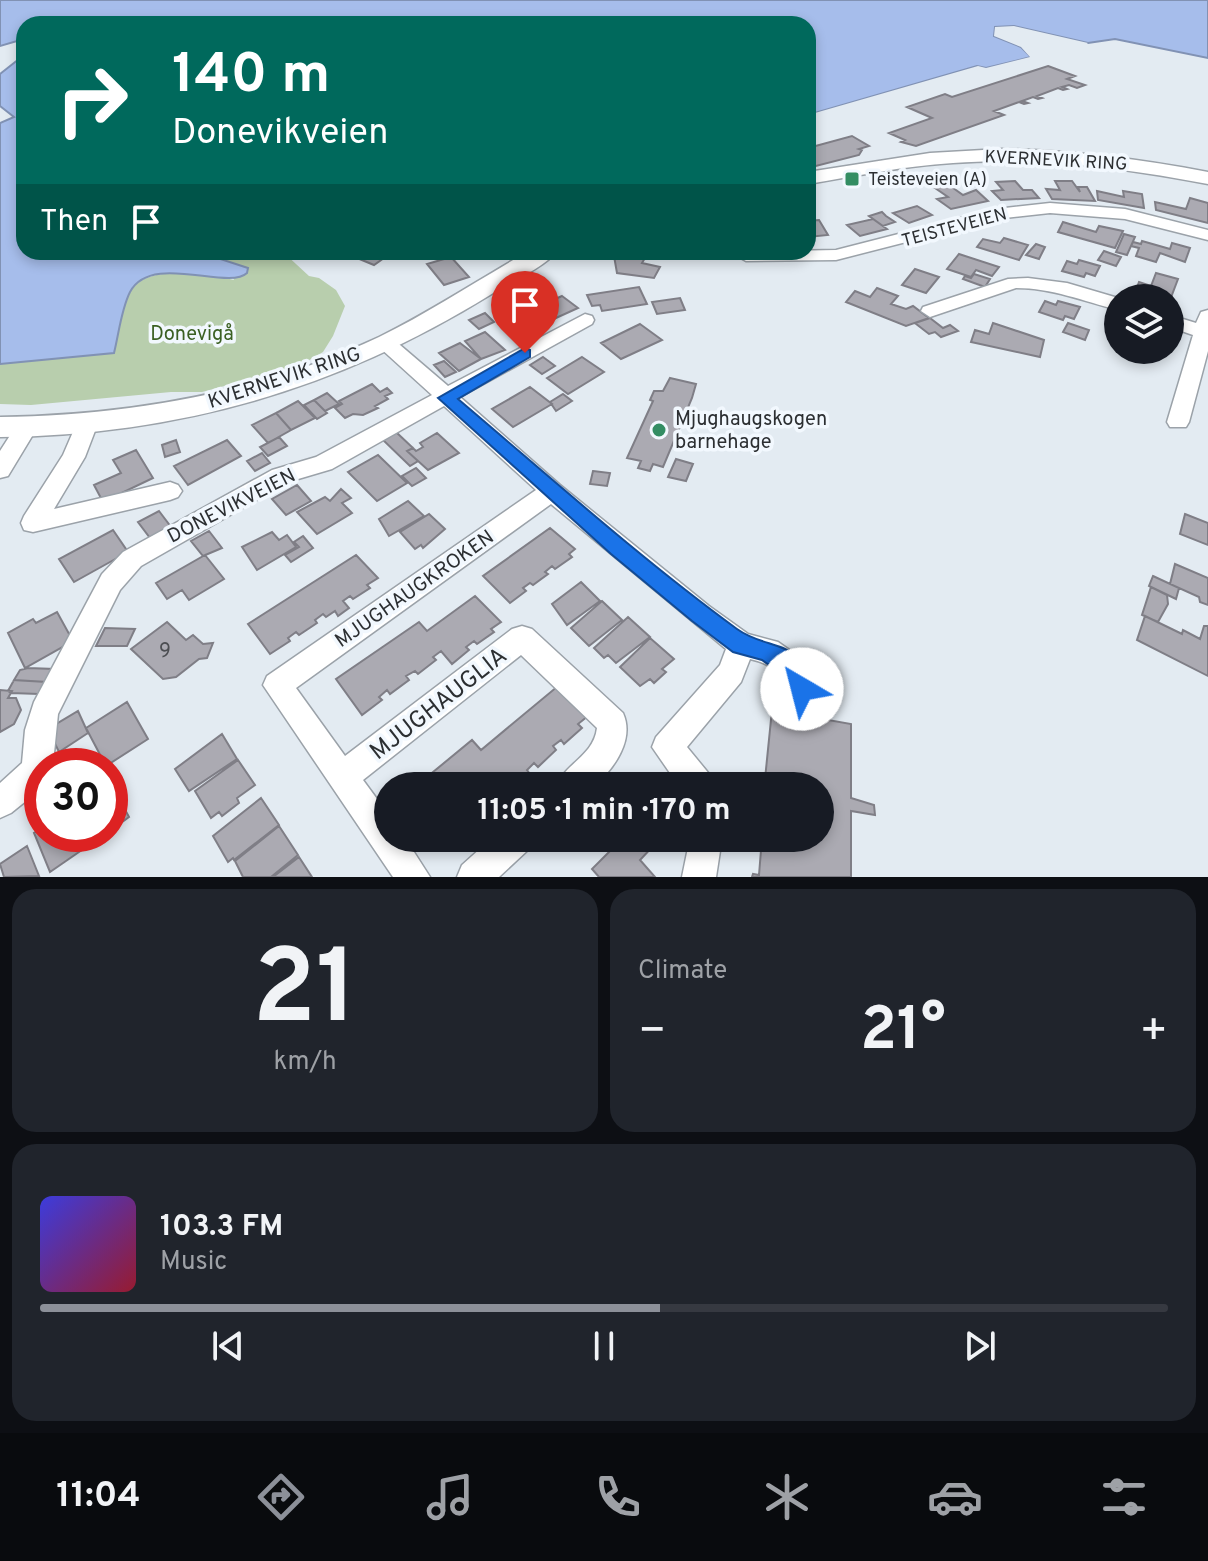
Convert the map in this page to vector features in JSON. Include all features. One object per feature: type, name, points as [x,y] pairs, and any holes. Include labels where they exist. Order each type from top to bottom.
[{"type":"main road","name":"KVERNEVIK RING","points":[[816,177],[940,158],[1004,155],[1121,162],[1208,178]]},
{"type":"main road","name":"KVERNEVIK RING","points":[[13,427],[87,423],[140,416],[229,397],[335,364],[386,343],[530,260]]},
{"type":"street","name":"TEISTEVEIEN","points":[[816,255],[836,255],[996,214],[1050,208],[1125,214],[1208,235]]},
{"type":"street","points":[[930,311],[1014,283],[1028,282],[1071,289],[1104,300]]},
{"type":"street","name":"DONEVIKVEIEN","points":[[0,802],[34,777],[40,759],[37,733],[44,712],[111,582],[132,559],[280,476],[324,463],[585,320]]},
{"type":"street","points":[[1178,422],[1206,324],[1184,322]]},
{"type":"street","points":[[386,343],[552,491],[741,645],[768,651],[798,672],[805,705]]},
{"type":"street","points":[[87,423],[74,457],[33,523],[170,491]]},
{"type":"street","points":[[0,470],[13,427]]},
{"type":"street","name":"MJUGHAUGKROKEN","points":[[344,776],[277,685],[552,491]]},
{"type":"street","name":"MJUGHAUGLIA","points":[[344,776],[522,638],[613,723],[612,744],[587,772]]},
{"type":"street","points":[[688,772],[667,747],[731,673],[741,645]]},
{"type":"street","points":[[344,776],[413,877]]},
{"type":"street","points":[[474,877],[501,852]]},
{"type":"street","points":[[699,877],[703,852]]},
{"type":"green space","name":"Donevigå","points":[[224,260],[292,260],[309,276],[319,278],[336,290],[345,306],[323,352],[299,366],[202,392],[31,405],[0,404],[0,364],[114,353],[125,305],[139,282],[179,273],[234,280]]},
{"type":"water","points":[[0,0],[1208,0],[1208,58],[1115,39],[1088,43],[1014,26],[995,27],[994,36],[1021,47],[1031,57],[986,68],[977,66],[816,113],[816,16],[16,16],[16,41],[0,46]]},
{"type":"water","points":[[16,61],[16,260],[224,260],[248,268],[247,273],[224,278],[171,273],[140,280],[130,292],[122,314],[114,353],[0,364],[0,123],[14,117],[0,106],[0,74]]},
{"type":"pier","points":[[1014,26],[1088,43],[1084,46],[1014,30],[998,31],[1023,44],[1034,54],[1034,59],[986,72],[978,70],[816,117],[816,113],[978,66],[986,68],[1030,57],[1021,47],[994,36],[995,27]]},
{"type":"building","points":[[1048,66],[1075,76],[1067,79],[1085,85],[1077,88],[1069,85],[1062,87],[1067,89],[1063,90],[1058,88],[1037,96],[1042,98],[1033,97],[1022,101],[1028,103],[1019,102],[994,111],[1004,115],[916,146],[901,142],[905,140],[889,133],[932,118],[907,107],[945,94],[952,97]]},
{"type":"building","points":[[852,136],[869,146],[859,149],[862,150],[859,155],[816,166],[816,146]]},
{"type":"building","points":[[1015,181],[1023,190],[1032,190],[1039,198],[1001,200],[992,191],[1003,190],[996,182]]},
{"type":"building","points":[[1055,181],[1072,181],[1080,192],[1078,187],[1087,187],[1095,201],[1052,199],[1046,189],[1060,190]]},
{"type":"building","points":[[949,185],[963,195],[976,190],[988,201],[951,209],[937,199],[948,197],[935,188]]},
{"type":"building","points":[[1097,191],[1124,197],[1123,191],[1142,194],[1144,208],[1098,200]]},
{"type":"building","points":[[1190,198],[1208,203],[1208,223],[1156,210],[1155,202],[1186,209]]},
{"type":"building","points":[[917,206],[932,215],[909,223],[893,213]]},
{"type":"building","points":[[882,212],[895,222],[883,226],[869,216]]},
{"type":"building","points":[[873,219],[887,229],[860,236],[847,225]]},
{"type":"building","points":[[816,220],[819,220],[828,235],[816,236]]},
{"type":"building","points":[[1063,222],[1096,232],[1099,226],[1123,231],[1115,248],[1058,232]]},
{"type":"building","points":[[1124,234],[1135,237],[1127,255],[1116,252]]},
{"type":"building","points":[[1004,238],[1028,245],[1019,260],[977,247],[983,239],[1000,243]]},
{"type":"building","points":[[1142,241],[1170,249],[1172,243],[1190,248],[1185,262],[1160,253],[1156,262],[1136,256],[1139,248],[1131,246],[1133,242],[1141,244]]},
{"type":"building","points":[[1036,244],[1045,247],[1039,259],[1026,255]]},
{"type":"building","points":[[1104,251],[1121,257],[1116,266],[1098,260]]},
{"type":"building","points":[[959,254],[999,267],[992,276],[976,270],[971,277],[947,269]]},
{"type":"building","points":[[362,260],[381,260],[374,265]]},
{"type":"building","points":[[454,260],[469,277],[444,285],[427,264]]},
{"type":"building","points":[[615,260],[644,260],[642,263],[660,267],[654,278],[617,273]]},
{"type":"building","points":[[1079,260],[1100,266],[1095,276],[1086,273],[1084,277],[1062,271],[1067,261],[1077,264]]},
{"type":"building","points":[[915,269],[939,277],[926,293],[902,285]]},
{"type":"building","points":[[1156,273],[1178,279],[1176,284],[1152,284]]},
{"type":"building","points":[[974,274],[990,279],[985,287],[963,279],[965,276],[971,278]]},
{"type":"building","points":[[639,287],[647,304],[602,311],[600,305],[592,306],[587,295]]},
{"type":"building","points":[[877,288],[898,296],[891,304],[906,309],[913,306],[929,318],[906,326],[846,302],[855,291],[870,297]]},
{"type":"building","points":[[562,296],[578,308],[523,333],[508,320]]},
{"type":"building","points":[[680,298],[685,310],[657,314],[652,302]]},
{"type":"building","points":[[1045,301],[1080,307],[1074,319],[1065,316],[1063,320],[1039,312]]},
{"type":"building","points":[[485,313],[494,322],[479,329],[469,320]]},
{"type":"building","points":[[930,318],[943,328],[950,325],[958,331],[941,337],[935,332],[929,334],[915,323]]},
{"type":"building","points":[[993,323],[1044,340],[1040,357],[971,342],[975,330],[989,334]]},
{"type":"building","points":[[1068,323],[1089,330],[1085,340],[1063,332]]},
{"type":"building","points":[[640,324],[662,340],[621,359],[601,343]]},
{"type":"building","points":[[485,332],[505,350],[481,359],[465,341]]},
{"type":"building","points":[[460,343],[481,359],[459,371],[439,353]]},
{"type":"building","points":[[543,357],[555,366],[542,374],[530,365]]},
{"type":"building","points":[[582,357],[604,372],[568,394],[547,378]]},
{"type":"building","points":[[444,361],[456,372],[445,377],[434,365]]},
{"type":"building","points":[[670,378],[696,384],[692,398],[663,467],[653,464],[650,471],[638,468],[641,461],[627,458],[653,401],[650,400],[654,391],[663,391]]},
{"type":"building","points":[[372,384],[380,392],[387,388],[392,393],[375,406],[378,408],[345,418],[335,408],[342,404],[339,401]]},
{"type":"building","points":[[530,387],[552,404],[513,427],[492,409]]},
{"type":"building","points":[[327,393],[339,404],[325,411],[314,400]]},
{"type":"building","points":[[563,394],[572,401],[556,411],[550,402]]},
{"type":"building","points":[[314,400],[327,413],[317,419],[304,405]]},
{"type":"building","points":[[298,401],[315,418],[291,430],[276,413]]},
{"type":"building","points":[[276,413],[291,430],[268,443],[252,425]]},
{"type":"building","points":[[396,432],[413,448],[407,451],[418,461],[410,466],[383,440]]},
{"type":"building","points":[[437,433],[459,453],[428,470],[407,451],[423,447],[420,443]]},
{"type":"building","points":[[279,437],[287,446],[268,456],[260,447]]},
{"type":"building","points":[[176,440],[180,452],[165,457],[162,445]]},
{"type":"building","points":[[227,440],[241,456],[188,485],[174,466]]},
{"type":"building","points":[[136,450],[153,478],[103,502],[94,485],[121,473],[113,460]]},
{"type":"building","points":[[262,453],[270,463],[255,471],[247,461]]},
{"type":"building","points":[[378,455],[407,483],[377,501],[348,472]]},
{"type":"building","points":[[676,459],[693,464],[686,481],[668,477]]},
{"type":"building","points":[[416,468],[426,478],[412,486],[402,476]]},
{"type":"building","points":[[593,471],[610,473],[607,486],[590,484]]},
{"type":"building","points":[[297,485],[311,501],[286,515],[272,499]]},
{"type":"building","points":[[341,489],[351,498],[342,503],[352,513],[317,534],[297,512],[325,497],[330,501]]},
{"type":"building","points":[[408,501],[424,516],[389,536],[379,519]]},
{"type":"building","points":[[159,511],[171,527],[150,538],[138,522]]},
{"type":"building","points":[[429,514],[445,529],[423,548],[421,545],[415,549],[400,532]]},
{"type":"building","points":[[1185,514],[1208,523],[1208,545],[1180,534]]},
{"type":"building","points":[[550,528],[575,549],[569,554],[572,557],[555,569],[552,566],[545,572],[548,574],[523,588],[526,591],[510,603],[483,576]]},
{"type":"building","points":[[113,530],[128,552],[74,582],[59,559]]},
{"type":"building","points":[[209,531],[222,548],[203,556],[191,541]]},
{"type":"building","points":[[272,532],[279,540],[287,535],[296,547],[257,570],[242,547]]},
{"type":"building","points":[[303,536],[313,548],[291,562],[285,555],[299,547],[294,542]]},
{"type":"building","points":[[205,555],[224,579],[189,600],[182,590],[167,599],[156,583]]},
{"type":"building","points":[[356,555],[378,578],[367,585],[370,588],[353,599],[350,596],[343,601],[349,608],[338,616],[335,611],[326,617],[323,614],[315,620],[317,623],[299,635],[296,632],[288,638],[290,641],[270,654],[248,624]]},
{"type":"building","points":[[1175,564],[1208,578],[1208,605],[1200,602],[1199,597],[1170,584]]},
{"type":"building","points":[[1153,576],[1179,588],[1176,599],[1149,586]]},
{"type":"building","points":[[581,582],[600,601],[567,625],[552,604]]},
{"type":"building","points":[[1151,587],[1167,595],[1168,604],[1158,622],[1142,615]]},
{"type":"building","points":[[475,596],[501,622],[491,629],[494,632],[477,644],[474,641],[466,647],[469,650],[452,664],[441,651],[433,657],[436,660],[418,674],[415,671],[406,676],[409,680],[390,694],[387,690],[379,697],[382,700],[362,715],[336,679],[419,622],[427,631]]},
{"type":"building","points":[[602,601],[622,620],[589,646],[571,628]]},
{"type":"building","points":[[57,612],[73,641],[25,668],[8,633],[33,619],[36,623]]},
{"type":"building","points":[[1145,616],[1200,639],[1204,626],[1208,626],[1208,676],[1137,640]]},
{"type":"building","points":[[628,617],[650,637],[616,663],[608,655],[604,658],[594,648]]},
{"type":"building","points":[[167,622],[186,640],[193,635],[203,644],[213,643],[207,658],[199,659],[176,677],[163,679],[131,649]]},
{"type":"building","points":[[105,628],[135,629],[127,646],[96,646]]},
{"type":"building","points":[[650,638],[674,659],[662,669],[666,672],[654,683],[650,679],[640,686],[620,667]]},
{"type":"building","points":[[54,669],[46,682],[14,680],[20,670]]},
{"type":"building","points":[[14,680],[46,682],[39,694],[11,693],[8,691]]},
{"type":"building","points":[[558,686],[588,716],[578,724],[582,728],[564,744],[561,740],[553,746],[556,750],[538,767],[534,763],[528,772],[433,772],[472,740],[481,750]]},
{"type":"building","points":[[0,690],[12,691],[8,698],[16,698],[21,710],[14,724],[0,732]]},
{"type":"building","points":[[127,702],[148,739],[128,752],[128,748],[97,748],[86,728]]},
{"type":"building","points":[[772,710],[851,724],[851,798],[874,805],[875,815],[851,811],[851,877],[752,877],[753,874],[759,875],[761,852],[834,852],[834,772],[766,772]]},
{"type":"building","points":[[78,711],[88,733],[65,748],[57,748],[48,729]]},
{"type":"building","points":[[222,734],[237,759],[189,791],[175,769]]},
{"type":"building","points":[[238,760],[255,785],[237,798],[239,803],[222,816],[219,812],[211,818],[195,791]]},
{"type":"building","points":[[261,798],[279,825],[228,862],[213,836]]},
{"type":"building","points":[[279,826],[298,855],[271,877],[243,877],[235,861]]},
{"type":"building","points":[[24,848],[24,852],[29,852],[39,876],[4,877],[0,864]]},
{"type":"building","points":[[42,852],[79,852],[50,872]]},
{"type":"building","points":[[609,852],[648,852],[640,860],[655,877],[599,877],[592,869]]},
{"type":"building","points":[[299,857],[312,877],[273,877]]},
{"type":"place","name":"Teisteveien (A)","points":[[852,179]]},
{"type":"place","name":"Mjughaugskogen barnehage","points":[[659,430]]},
{"type":"route","points":[[525,353],[446,398],[700,614],[741,645],[768,651],[798,672],[802,689]]}]
